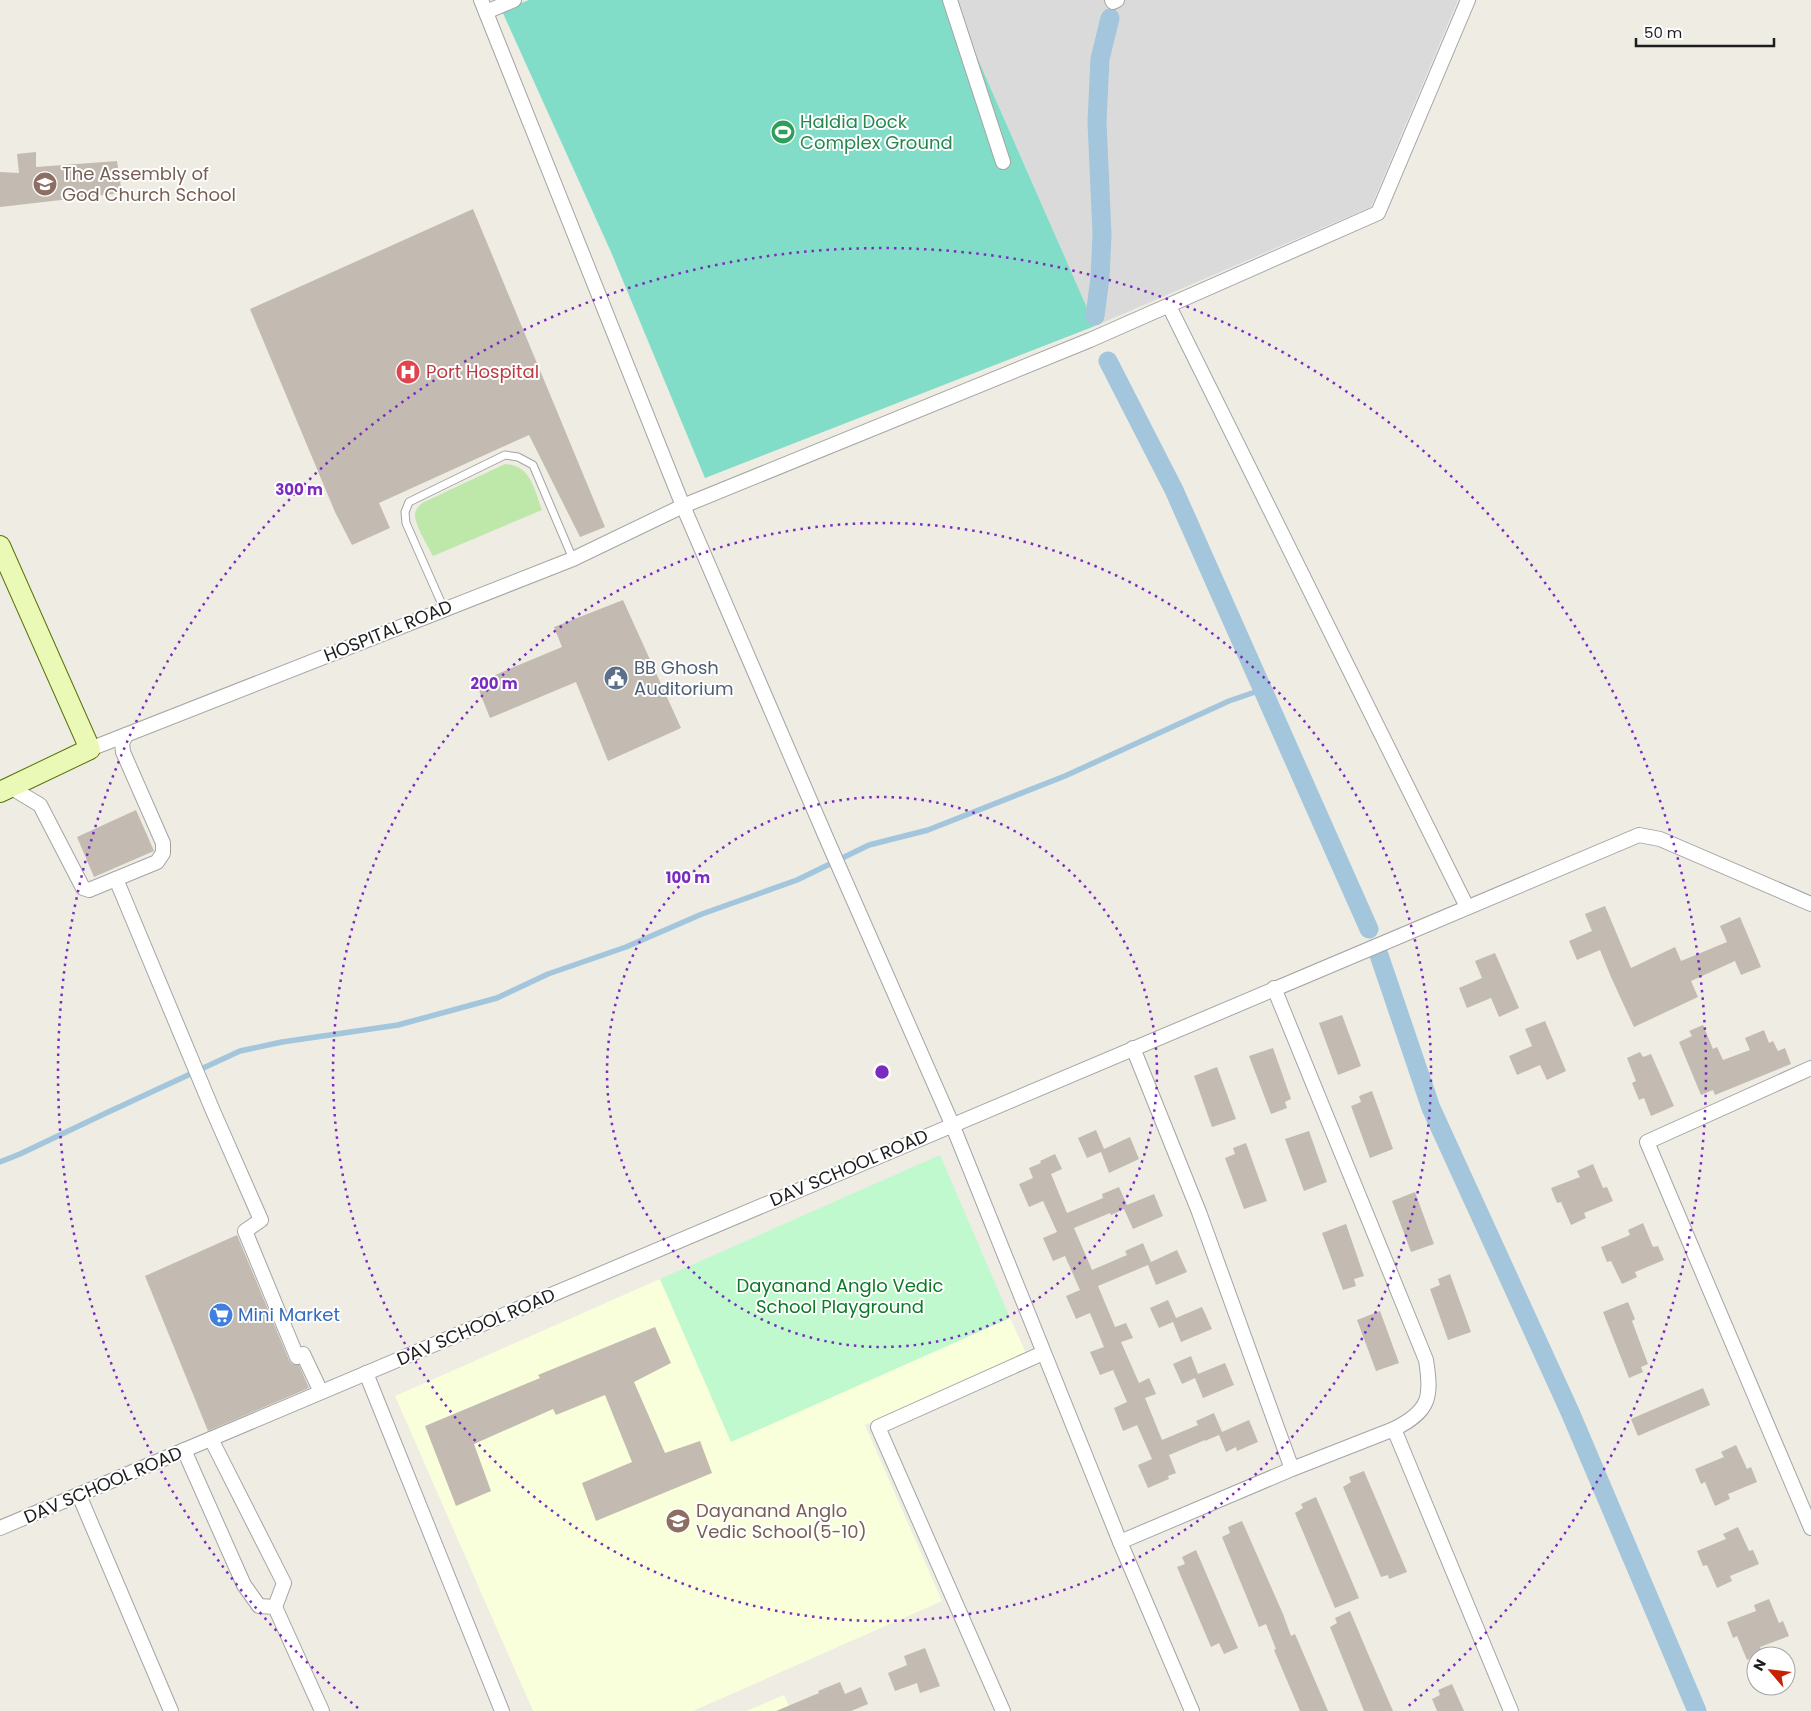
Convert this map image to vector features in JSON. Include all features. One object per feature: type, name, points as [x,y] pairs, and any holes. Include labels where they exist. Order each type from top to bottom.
[{"type":"main road","points":[[0,546],[90,749],[5,790]]},
{"type":"street","points":[[514,0],[483,6],[683,506],[952,1124],[1120,1542],[1192,1711]]},
{"type":"street","points":[[950,0],[1002,162]]},
{"type":"street","points":[[1112,0],[1113,2],[1117,0]]},
{"type":"street","name":"HOSPITAL ROAD","points":[[90,749],[573,559],[683,506],[1090,340],[1378,214],[1468,0]]},
{"type":"street","points":[[1169,306],[1468,907]]},
{"type":"street","points":[[5,790],[40,805],[83,888],[89,890],[157,862],[163,853],[163,843],[123,752],[122,743],[126,735]]},
{"type":"street","name":"DAV SCHOOL ROAD","points":[[0,1528],[1639,835],[1660,839],[1811,904]]},
{"type":"street","points":[[116,879],[213,1111],[261,1220],[245,1231],[298,1357],[302,1354],[321,1392]]},
{"type":"street","points":[[1120,1542],[1292,1468],[1394,1429],[1408,1422],[1420,1411],[1428,1398],[1429,1380],[1426,1360],[1274,988]]},
{"type":"street","points":[[1133,1048],[1199,1212],[1292,1468]]},
{"type":"street","points":[[1811,1068],[1647,1142],[1811,1528]]},
{"type":"street","points":[[1003,1711],[878,1427],[1043,1353]]},
{"type":"street","points":[[366,1373],[502,1711]]},
{"type":"street","points":[[1394,1429],[1511,1711]]},
{"type":"street","points":[[211,1439],[284,1583],[275,1607],[322,1711]]},
{"type":"street","points":[[184,1450],[244,1585],[259,1606],[275,1607]]},
{"type":"street","points":[[79,1495],[171,1711]]},
{"type":"lane","points":[[444,609],[406,523],[405,512],[409,502],[505,455],[518,457],[533,465],[573,559]]},
{"type":"shaded area","points":[[952,0],[1458,0],[1371,207],[1095,326]]},
{"type":"shaded area","name":"Dayanand Anglo Vedic School(5-10)","points":[[660,1279],[732,1441],[1010,1318],[1026,1353],[865,1425],[942,1601],[693,1711],[533,1711],[395,1396]]},
{"type":"shaded area","points":[[784,1695],[791,1711],[746,1711]]},
{"type":"green space","name":"Haldia Dock Complex Ground","points":[[529,0],[952,0],[1095,326],[705,478],[611,252],[502,11]]},
{"type":"green space","points":[[505,464],[514,465],[526,473],[534,486],[542,510],[433,556],[415,518],[418,508],[422,503]]},
{"type":"green space","name":"Dayanand Anglo Vedic School Playground","points":[[940,1155],[1010,1318],[731,1442],[660,1279]]},
{"type":"building","points":[[36,152],[36,167],[117,161],[122,193],[0,207],[0,172],[19,173],[17,154]]},
{"type":"building","name":"Port Hospital","points":[[473,209],[605,527],[580,537],[529,435],[379,503],[390,528],[352,545],[335,512],[250,309]]},
{"type":"building","name":"BB Ghosh Auditorium","points":[[623,600],[681,728],[608,761],[576,682],[490,718],[476,683],[562,647],[554,627]]},
{"type":"building","points":[[136,810],[154,851],[94,877],[77,837]]},
{"type":"building","points":[[1605,906],[1631,968],[1675,947],[1681,961],[1727,942],[1720,926],[1740,917],[1761,967],[1741,975],[1735,961],[1691,981],[1698,997],[1634,1027],[1600,950],[1577,960],[1569,941],[1592,931],[1585,914]]},
{"type":"building","points":[[1495,953],[1519,1008],[1499,1017],[1491,998],[1467,1008],[1459,988],[1482,978],[1475,961]]},
{"type":"building","points":[[1342,1015],[1361,1066],[1338,1075],[1319,1023]]},
{"type":"building","points":[[1545,1021],[1566,1071],[1547,1080],[1540,1065],[1517,1075],[1509,1056],[1532,1046],[1525,1029]]},
{"type":"building","points":[[1703,1025],[1713,1049],[1717,1047],[1723,1060],[1750,1050],[1745,1038],[1764,1030],[1769,1043],[1773,1041],[1778,1051],[1785,1048],[1791,1064],[1715,1095],[1713,1090],[1701,1095],[1679,1042],[1692,1036],[1689,1031]]},
{"type":"building","points":[[1273,1048],[1291,1099],[1285,1102],[1287,1108],[1271,1114],[1249,1056]]},
{"type":"building","points":[[1640,1052],[1643,1057],[1651,1054],[1674,1106],[1651,1116],[1644,1098],[1639,1100],[1632,1083],[1636,1081],[1627,1058]]},
{"type":"building","points":[[1217,1067],[1236,1119],[1212,1127],[1194,1076]]},
{"type":"building","points":[[1372,1091],[1393,1149],[1370,1158],[1351,1106],[1361,1102],[1359,1096]]},
{"type":"building","points":[[1096,1130],[1104,1149],[1130,1137],[1139,1159],[1109,1173],[1101,1152],[1087,1158],[1078,1138]]},
{"type":"building","points":[[1309,1131],[1327,1182],[1304,1191],[1285,1139]]},
{"type":"building","points":[[1246,1143],[1267,1201],[1244,1209],[1225,1158],[1235,1154],[1233,1148]]},
{"type":"building","points":[[1055,1154],[1062,1169],[1051,1174],[1067,1213],[1103,1198],[1102,1194],[1119,1187],[1127,1205],[1154,1194],[1163,1216],[1133,1229],[1124,1209],[1074,1228],[1092,1270],[1127,1255],[1125,1251],[1143,1243],[1151,1262],[1177,1250],[1187,1272],[1156,1285],[1148,1265],[1098,1286],[1115,1327],[1126,1323],[1133,1338],[1121,1342],[1139,1383],[1149,1378],[1156,1394],[1145,1398],[1162,1440],[1198,1425],[1196,1421],[1214,1413],[1222,1432],[1249,1420],[1258,1442],[1237,1451],[1236,1447],[1226,1452],[1219,1435],[1169,1455],[1176,1473],[1168,1476],[1169,1479],[1148,1488],[1138,1465],[1152,1459],[1137,1425],[1123,1431],[1114,1408],[1127,1402],[1113,1370],[1100,1375],[1090,1352],[1104,1347],[1090,1313],[1076,1319],[1066,1296],[1080,1290],[1065,1256],[1053,1261],[1043,1238],[1057,1232],[1043,1201],[1029,1207],[1019,1184],[1033,1178],[1029,1168]]},
{"type":"building","points":[[1593,1164],[1603,1188],[1607,1187],[1613,1201],[1584,1213],[1586,1218],[1571,1225],[1561,1202],[1557,1203],[1551,1188],[1580,1177],[1577,1171]]},
{"type":"building","points":[[1415,1192],[1434,1244],[1411,1252],[1392,1201]]},
{"type":"building","points":[[1643,1223],[1653,1247],[1658,1246],[1664,1260],[1635,1272],[1637,1277],[1622,1284],[1611,1261],[1607,1262],[1601,1247],[1630,1235],[1628,1230]]},
{"type":"building","points":[[1346,1224],[1364,1276],[1354,1279],[1356,1286],[1343,1290],[1322,1233]]},
{"type":"building","name":"Mini Market","points":[[237,1235],[289,1360],[292,1364],[299,1365],[309,1388],[208,1431],[145,1276]]},
{"type":"building","points":[[1450,1274],[1471,1332],[1448,1340],[1430,1289],[1440,1285],[1438,1279]]},
{"type":"building","points":[[1168,1300],[1176,1318],[1202,1307],[1212,1329],[1181,1342],[1173,1322],[1159,1328],[1150,1308]]},
{"type":"building","points":[[1628,1302],[1635,1319],[1632,1321],[1648,1364],[1641,1367],[1643,1372],[1629,1378],[1603,1312]]},
{"type":"building","points":[[1380,1311],[1399,1363],[1376,1371],[1357,1320]]},
{"type":"building","points":[[655,1327],[671,1363],[634,1382],[665,1453],[700,1441],[712,1473],[596,1521],[582,1483],[632,1462],[605,1395],[556,1415],[553,1409],[474,1444],[491,1491],[456,1506],[425,1426],[540,1378],[538,1375]]},
{"type":"building","points":[[1191,1356],[1198,1374],[1225,1363],[1234,1385],[1203,1398],[1195,1378],[1182,1384],[1173,1364]]},
{"type":"building","points":[[1703,1388],[1710,1405],[1638,1436],[1631,1419]]},
{"type":"building","points":[[1736,1445],[1747,1469],[1751,1467],[1757,1482],[1728,1494],[1730,1499],[1715,1506],[1705,1482],[1701,1484],[1695,1469],[1724,1457],[1721,1452]]},
{"type":"building","points":[[1364,1471],[1407,1572],[1389,1579],[1388,1575],[1381,1577],[1343,1487],[1351,1482],[1349,1477]]},
{"type":"building","points":[[1316,1497],[1359,1598],[1335,1608],[1295,1513],[1303,1508],[1301,1504]]},
{"type":"building","points":[[1242,1521],[1291,1636],[1295,1634],[1328,1711],[1300,1711],[1274,1650],[1276,1649],[1266,1624],[1259,1627],[1222,1537],[1230,1533],[1228,1527]]},
{"type":"building","points":[[1738,1527],[1749,1551],[1753,1550],[1759,1564],[1730,1576],[1732,1581],[1717,1588],[1707,1565],[1703,1566],[1697,1551],[1726,1539],[1723,1534]]},
{"type":"building","points":[[1196,1550],[1238,1648],[1224,1654],[1219,1643],[1211,1647],[1177,1567],[1185,1564],[1182,1557]]},
{"type":"building","points":[[1769,1599],[1779,1623],[1783,1621],[1789,1636],[1763,1646],[1746,1646],[1746,1658],[1737,1636],[1733,1638],[1727,1622],[1756,1611],[1754,1605]]},
{"type":"building","points":[[1350,1611],[1393,1711],[1364,1711],[1330,1627],[1337,1623],[1335,1618]]},
{"type":"building","points":[[925,1648],[940,1686],[920,1693],[917,1683],[895,1691],[888,1673],[907,1665],[904,1656]]},
{"type":"building","points":[[840,1682],[845,1694],[861,1687],[868,1704],[851,1711],[776,1711],[819,1693],[818,1691]]},
{"type":"building","points":[[1452,1684],[1464,1711],[1437,1711],[1432,1699],[1440,1695],[1438,1690]]},
{"type":"waterway","points":[[1095,316],[1100,278],[1102,234],[1097,122],[1100,59],[1110,18]]},
{"type":"waterway","points":[[1108,361],[1174,490],[1369,929]]},
{"type":"waterway","points":[[0,1162],[240,1051],[282,1042],[398,1025],[497,998],[548,974],[626,947],[702,914],[797,880],[869,845],[928,830],[1065,776],[1229,701],[1264,689]]},
{"type":"waterway","points":[[1379,955],[1431,1108],[1570,1412],[1697,1711]]},
{"type":"place","name":"Haldia Dock Complex Ground","points":[[783,132]]},
{"type":"place","name":"The Assembly of God Church School","points":[[45,184]]},
{"type":"place","name":"Port Hospital","points":[[408,372]]},
{"type":"place","name":"BB Ghosh Auditorium","points":[[616,678]]},
{"type":"place","name":"Mini Market","points":[[221,1315]]},
{"type":"place","name":"Dayanand Anglo Vedic School(5-10)","points":[[678,1521]]}]
